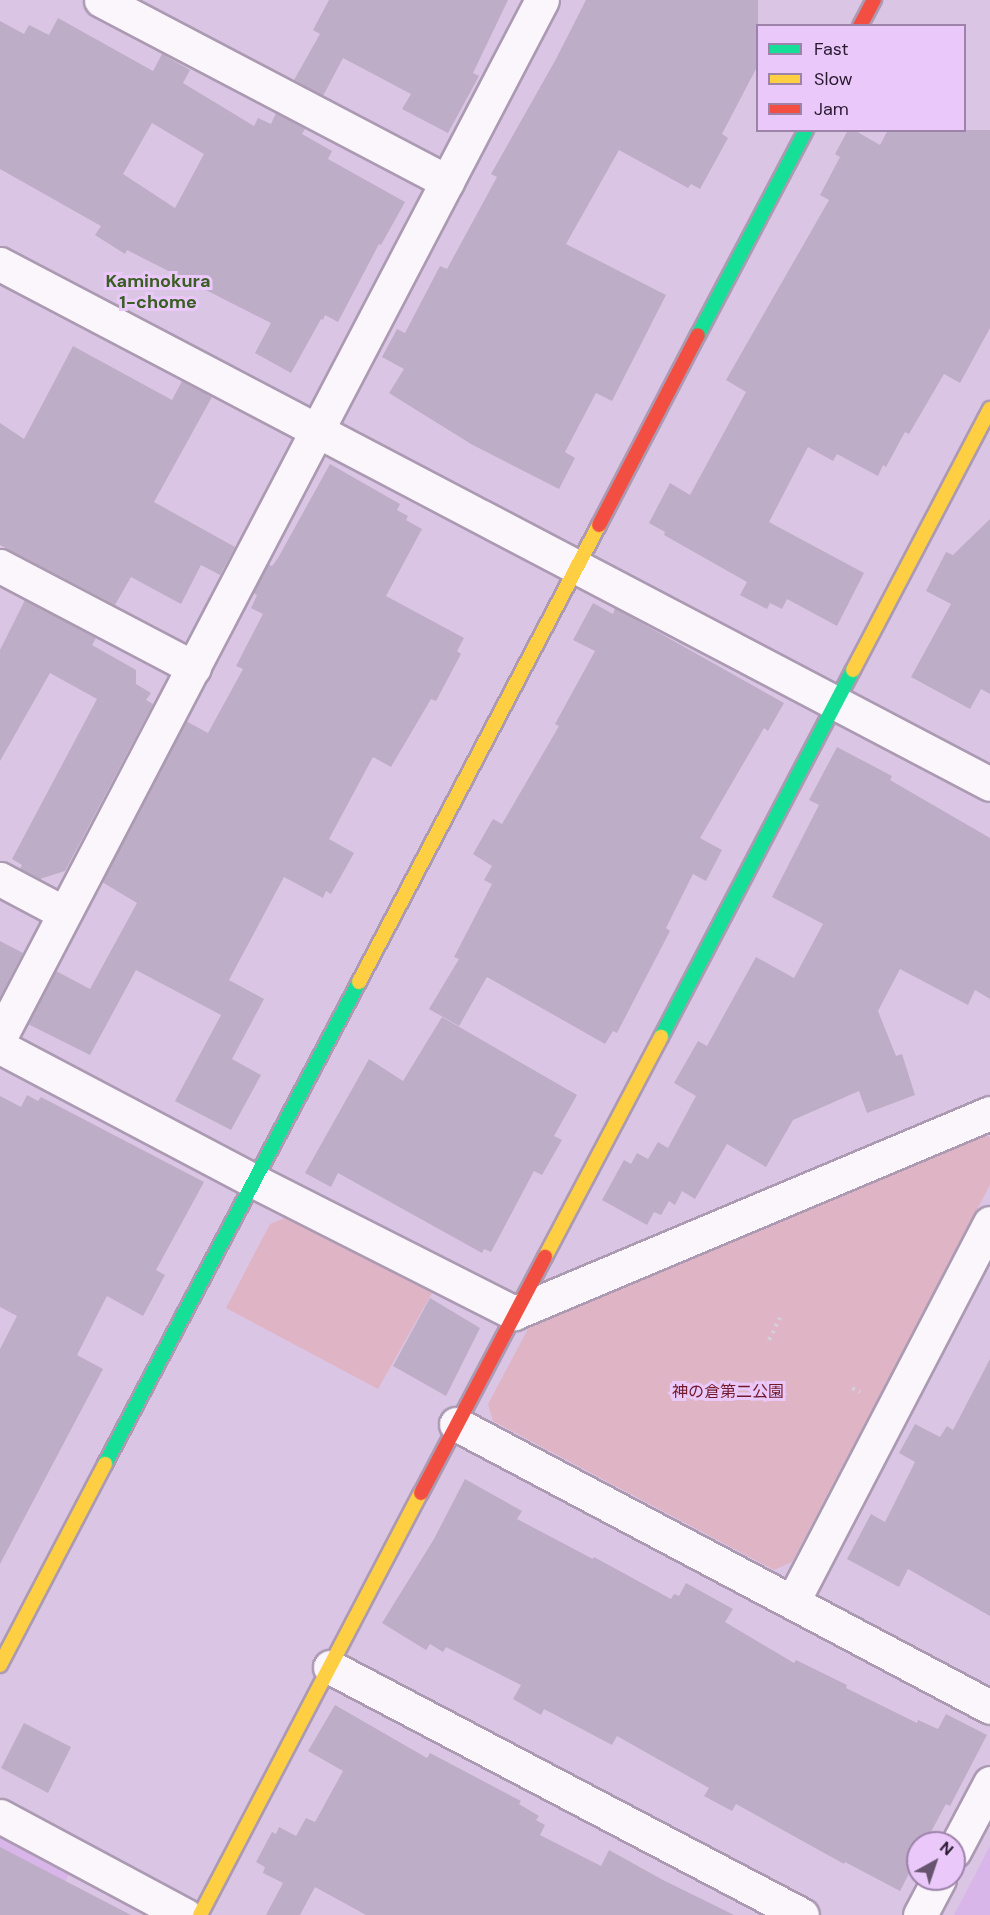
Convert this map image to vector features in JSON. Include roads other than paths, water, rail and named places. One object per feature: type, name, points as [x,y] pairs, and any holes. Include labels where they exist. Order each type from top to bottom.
[{"type":"street","points":[[101,0],[447,182]]},
{"type":"street","points":[[0,1037],[318,433],[542,0]]},
{"type":"street","points":[[861,24],[874,0]]},
{"type":"street","points":[[0,1665],[805,132]]},
{"type":"street","points":[[0,264],[990,784]]},
{"type":"street","points":[[200,1915],[834,703],[989,412]]},
{"type":"street","points":[[0,566],[194,668]]},
{"type":"street","points":[[0,879],[64,913]]},
{"type":"street","points":[[0,1047],[254,1181],[514,1313],[990,1113]]},
{"type":"street","points":[[793,1601],[990,1223]]},
{"type":"street","points":[[456,1424],[990,1707]]},
{"type":"street","points":[[330,1667],[802,1915]]},
{"type":"street","points":[[965,1831],[990,1784]]},
{"type":"street","points":[[0,1816],[185,1915]]},
{"type":"street","points":[[920,1915],[933,1891]]},
{"type":"district","name":"Kaminokura 1-chome","points":[[158,292]]},
{"type":"park label","name":"神の倉第二公園","points":[[728,1392]]}]
